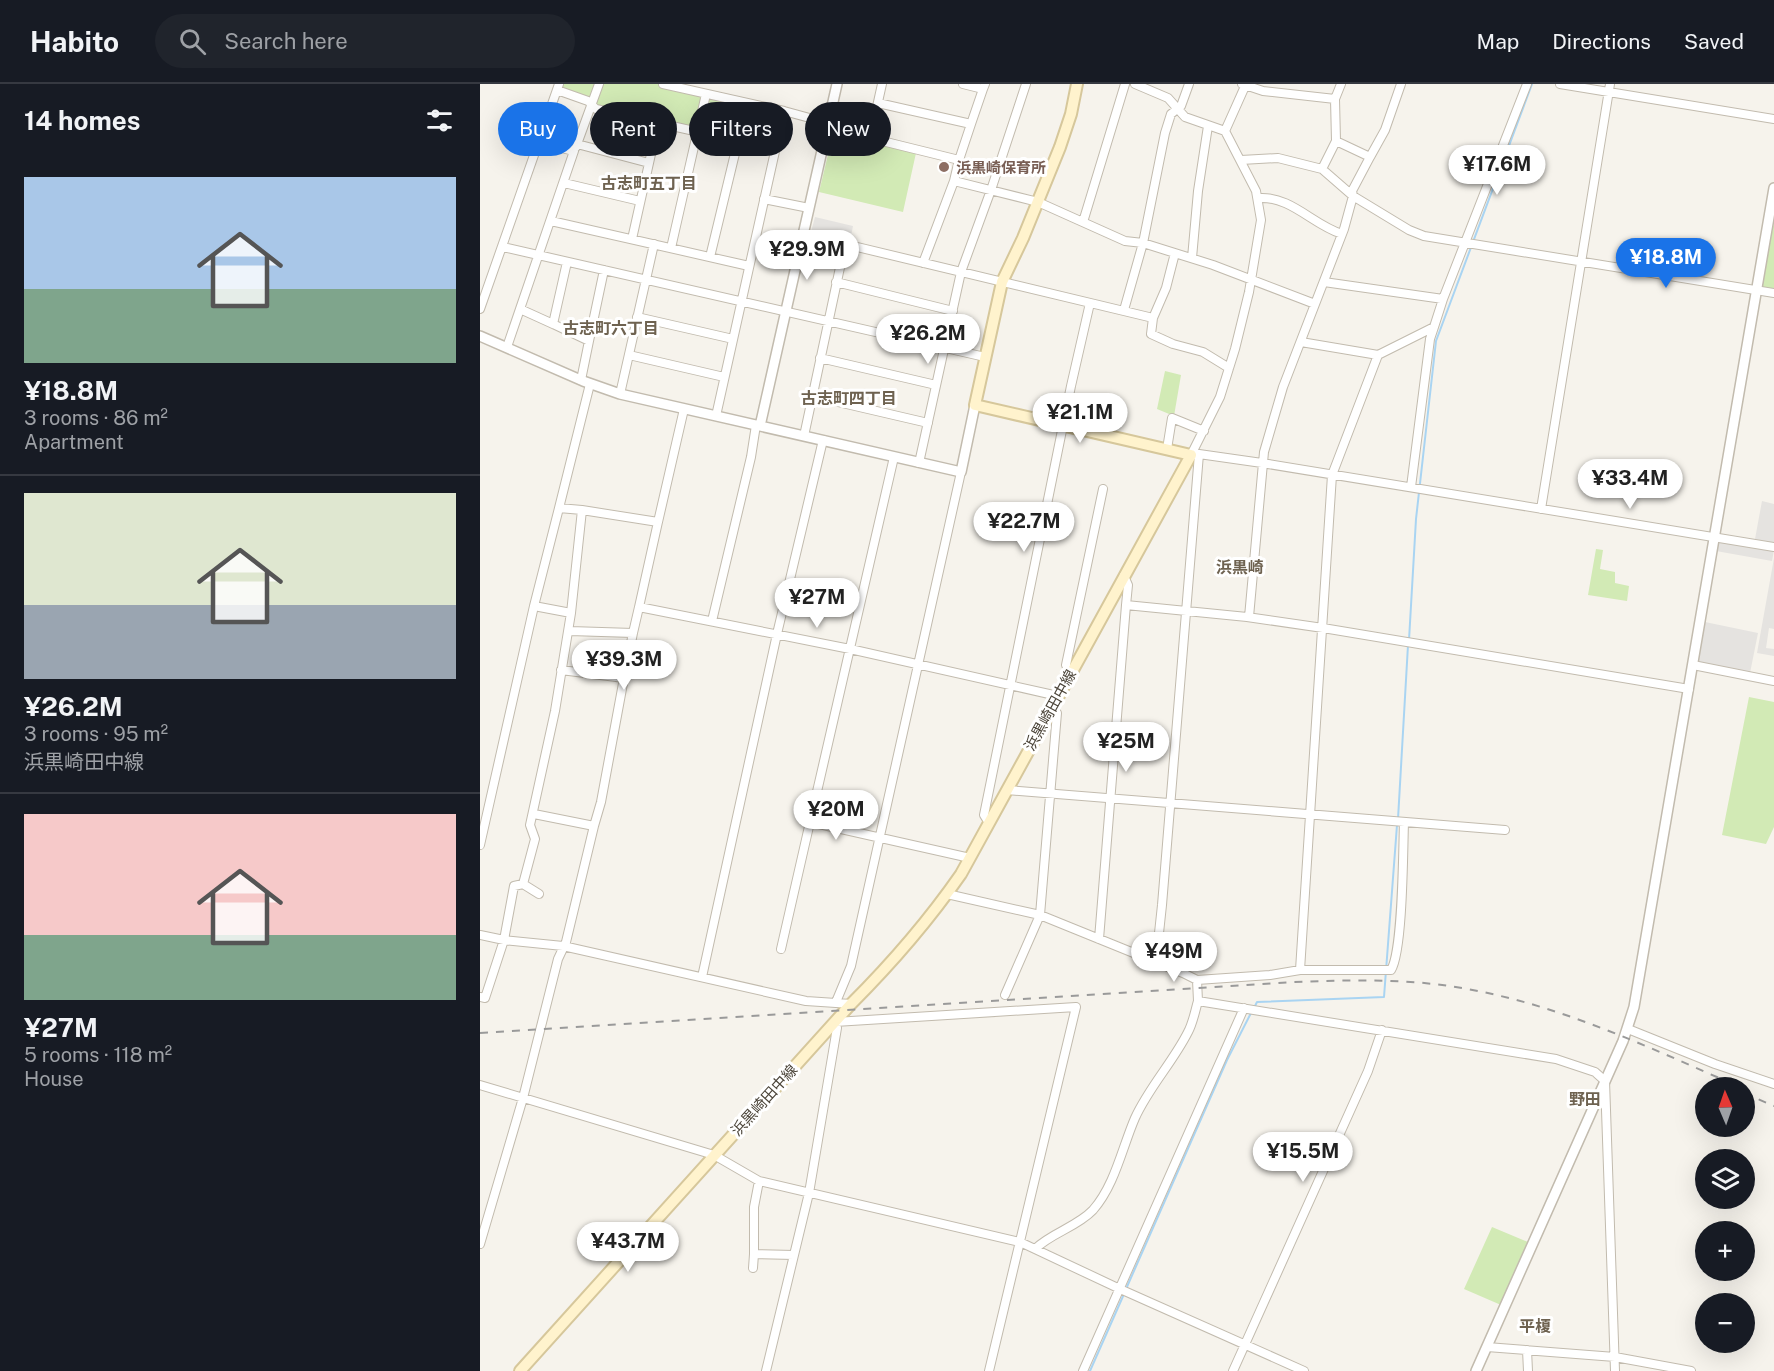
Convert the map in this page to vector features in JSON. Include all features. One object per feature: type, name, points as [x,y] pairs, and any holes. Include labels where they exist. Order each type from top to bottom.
[{"type":"main road","points":[[1077,84],[1071,114],[1038,202],[1002,282],[975,405],[1195,454]]},
{"type":"main road","name":"浜黒崎田中線","points":[[520,1371],[850,1004],[881,973],[947,894],[970,858],[1124,576],[1195,454]]},
{"type":"street","points":[[593,102],[599,84]]},
{"type":"street","points":[[663,84],[743,102]]},
{"type":"street","points":[[833,102],[837,84]]},
{"type":"street","points":[[878,102],[882,84]]},
{"type":"street","points":[[923,263],[954,181],[984,86],[963,84]]},
{"type":"street","points":[[919,463],[961,272],[992,190],[1026,84]]},
{"type":"street","points":[[1083,222],[1125,84]]},
{"type":"street","points":[[1135,84],[1168,98],[1185,117],[1225,131],[1259,198],[1261,220],[1244,314],[1229,368],[1220,397],[1195,454],[1186,611],[1162,906],[1155,961]]},
{"type":"street","points":[[1124,310],[1143,243],[1162,146],[1172,114],[1181,106],[1189,84]]},
{"type":"street","points":[[1322,169],[1336,141],[1335,99],[1341,84]]},
{"type":"street","points":[[1250,617],[1262,464],[1283,387],[1342,234],[1353,196],[1352,191],[1385,130],[1401,84]]},
{"type":"street","points":[[1411,487],[1430,339],[1443,299],[1527,84]]},
{"type":"street","points":[[1560,84],[1609,88],[1774,118]]},
{"type":"street","points":[[1225,131],[1244,85],[1263,91],[1335,99]]},
{"type":"street","points":[[553,102],[558,87],[590,103]]},
{"type":"street","points":[[1541,509],[1609,88]]},
{"type":"street","points":[[704,102],[706,94]]},
{"type":"street","points":[[891,106],[971,124]]},
{"type":"street","points":[[578,140],[590,110]]},
{"type":"street","points":[[1192,258],[1198,191],[1208,126]]},
{"type":"street","points":[[1336,141],[1370,157]]},
{"type":"street","points":[[891,143],[959,160]]},
{"type":"street","points":[[578,149],[649,163]]},
{"type":"street","points":[[480,309],[535,156]]},
{"type":"street","points":[[507,347],[572,156]]},
{"type":"street","points":[[632,239],[651,156]]},
{"type":"street","points":[[671,248],[692,156]]},
{"type":"street","points":[[710,257],[734,156]]},
{"type":"street","points":[[716,416],[774,156]]},
{"type":"street","points":[[712,621],[786,312],[820,156]]},
{"type":"street","points":[[1241,160],[1278,158],[1322,169],[1353,196],[1409,230],[1424,236],[1774,293]]},
{"type":"street","points":[[954,181],[1038,202],[1125,241],[1143,243],[1192,258],[1316,304]]},
{"type":"street","points":[[564,183],[640,201]]},
{"type":"street","points":[[1476,1371],[1628,1029],[1642,961],[1774,188]]},
{"type":"street","points":[[1259,198],[1269,197],[1286,203],[1330,231],[1342,234]]},
{"type":"street","points":[[764,199],[809,208]]},
{"type":"street","points":[[551,221],[749,266]]},
{"type":"street","points":[[804,234],[1153,318]]},
{"type":"street","points":[[620,394],[654,244]]},
{"type":"street","points":[[804,436],[845,244]]},
{"type":"street","points":[[503,247],[985,357]]},
{"type":"street","points":[[1175,253],[1166,288],[1153,318],[1151,333],[1173,344],[1203,352],[1229,368]]},
{"type":"street","points":[[553,324],[567,262]]},
{"type":"street","points":[[480,845],[534,606],[560,508],[585,382],[589,341],[604,270]]},
{"type":"street","points":[[836,282],[952,311]]},
{"type":"street","points":[[1323,282],[1443,299]]},
{"type":"street","points":[[989,823],[984,815],[1090,303]]},
{"type":"street","points":[[520,309],[589,341]]},
{"type":"street","points":[[638,317],[733,339]]},
{"type":"street","points":[[1301,342],[1378,355],[1434,327]]},
{"type":"street","points":[[480,336],[585,382],[620,394],[961,472]]},
{"type":"street","points":[[629,355],[724,377]]},
{"type":"street","points":[[1300,970],[1332,475],[1378,355]]},
{"type":"street","points":[[820,358],[936,385]]},
{"type":"street","points":[[812,396],[928,423]]},
{"type":"street","points":[[836,1002],[850,966],[975,405]]},
{"type":"street","points":[[480,1245],[523,1098],[558,959],[566,942],[601,802],[633,633],[684,409]]},
{"type":"street","points":[[1167,449],[1172,418],[1204,431]]},
{"type":"street","points":[[702,977],[777,634],[823,441]]},
{"type":"street","points":[[1195,454],[1774,547]]},
{"type":"street","points":[[781,949],[894,457]]},
{"type":"street","points":[[1070,674],[1066,665],[1103,489]]},
{"type":"street","points":[[560,508],[658,522]]},
{"type":"street","points":[[523,884],[535,839],[530,825],[570,631],[582,510]]},
{"type":"street","points":[[1099,939],[1128,585],[1124,576]]},
{"type":"street","points":[[1126,605],[1250,617],[1689,689]]},
{"type":"street","points":[[534,606],[572,613]]},
{"type":"street","points":[[639,607],[850,649],[1058,696]]},
{"type":"street","points":[[570,631],[633,633]]},
{"type":"street","points":[[1693,665],[1774,681]]},
{"type":"street","points":[[561,670],[624,678]]},
{"type":"street","points":[[1005,995],[1040,915],[1056,713],[1051,708]]},
{"type":"street","points":[[1007,789],[1505,830]]},
{"type":"street","points":[[534,814],[594,826]]},
{"type":"street","points":[[810,822],[970,858]]},
{"type":"street","points":[[947,894],[1040,915],[1197,980],[1270,975],[1300,970],[1390,970],[1395,963],[1399,923],[1404,822]]},
{"type":"street","points":[[480,997],[485,998],[504,940],[513,886],[523,884],[539,894]]},
{"type":"street","points":[[480,935],[504,940],[563,946],[806,1001],[850,1004]]},
{"type":"street","points":[[1035,1249],[1092,1211],[1105,1191],[1122,1155],[1135,1118],[1150,1090],[1189,1031],[1198,1001],[1197,980]]},
{"type":"street","points":[[1198,1001],[1556,1059],[1595,1072],[1605,1081],[1616,1371]]},
{"type":"street","points":[[766,1371],[809,1193],[837,1028],[835,1022],[1076,1007],[989,1371]]},
{"type":"street","points":[[1083,1371],[1244,1008]]},
{"type":"street","points":[[1628,1029],[1774,1084]]},
{"type":"street","points":[[1233,1371],[1368,1071],[1382,1030]]},
{"type":"street","points":[[480,1086],[714,1155],[759,1181],[1020,1242],[1304,1371]]},
{"type":"street","points":[[753,1268],[754,1207],[759,1181]]},
{"type":"street","points":[[754,1254],[794,1255]]},
{"type":"street","points":[[1487,1347],[1615,1357],[1691,1371]]},
{"type":"street","points":[[1527,1350],[1528,1371]]},
{"type":"green space","points":[[556,84],[676,84],[754,102],[689,102],[689,128],[677,125],[677,102],[590,103],[555,87]]},
{"type":"green space","points":[[891,147],[916,153],[903,212],[819,192],[828,156],[891,156]]},
{"type":"green space","points":[[1774,221],[1774,290],[1762,288]]},
{"type":"green space","points":[[1165,371],[1181,375],[1174,416],[1157,409]]},
{"type":"green space","points":[[1596,549],[1603,550],[1600,569],[1615,572],[1615,583],[1629,586],[1627,601],[1588,595]]},
{"type":"green space","points":[[1749,697],[1774,702],[1774,827],[1766,844],[1722,835]]},
{"type":"green space","points":[[1492,1227],[1528,1242],[1501,1305],[1464,1289]]},
{"type":"shaded area","points":[[815,217],[853,226],[850,241],[811,232]]},
{"type":"shaded area","points":[[1762,501],[1774,504],[1774,543],[1755,539]]},
{"type":"shaded area","points":[[1721,541],[1774,550],[1772,561],[1716,551]]},
{"type":"shaded area","points":[[1774,558],[1774,629],[1769,628],[1766,648],[1774,649],[1774,656],[1757,653]]},
{"type":"shaded area","points":[[1705,622],[1758,633],[1750,673],[1700,664],[1698,661]]},
{"type":"waterway","points":[[1409,640],[1416,519],[1436,341],[1532,84]]},
{"type":"waterway","points":[[1398,819],[1408,645]]},
{"type":"waterway","points":[[1254,1008],[1257,1002],[1384,997],[1397,825]]},
{"type":"waterway","points":[[1126,1289],[1227,1060],[1251,1013]]},
{"type":"waterway","points":[[1090,1371],[1124,1294]]},
{"type":"railway","points":[[480,1033],[1294,982],[1402,981],[1467,989],[1538,1006],[1607,1030],[1717,1077]]},
{"type":"railway","points":[[1755,1098],[1774,1106]]},
{"type":"place","name":"浜黒崎保育所","points":[[944,167]]},
{"type":"district","name":"古志町五丁目","points":[[649,183]]},
{"type":"district","name":"古志町六丁目","points":[[611,328]]},
{"type":"district","name":"古志町四丁目","points":[[849,398]]},
{"type":"district","name":"浜黒崎","points":[[1240,567]]},
{"type":"district","name":"野田","points":[[1585,1099]]},
{"type":"district","name":"平榎","points":[[1535,1326]]}]
